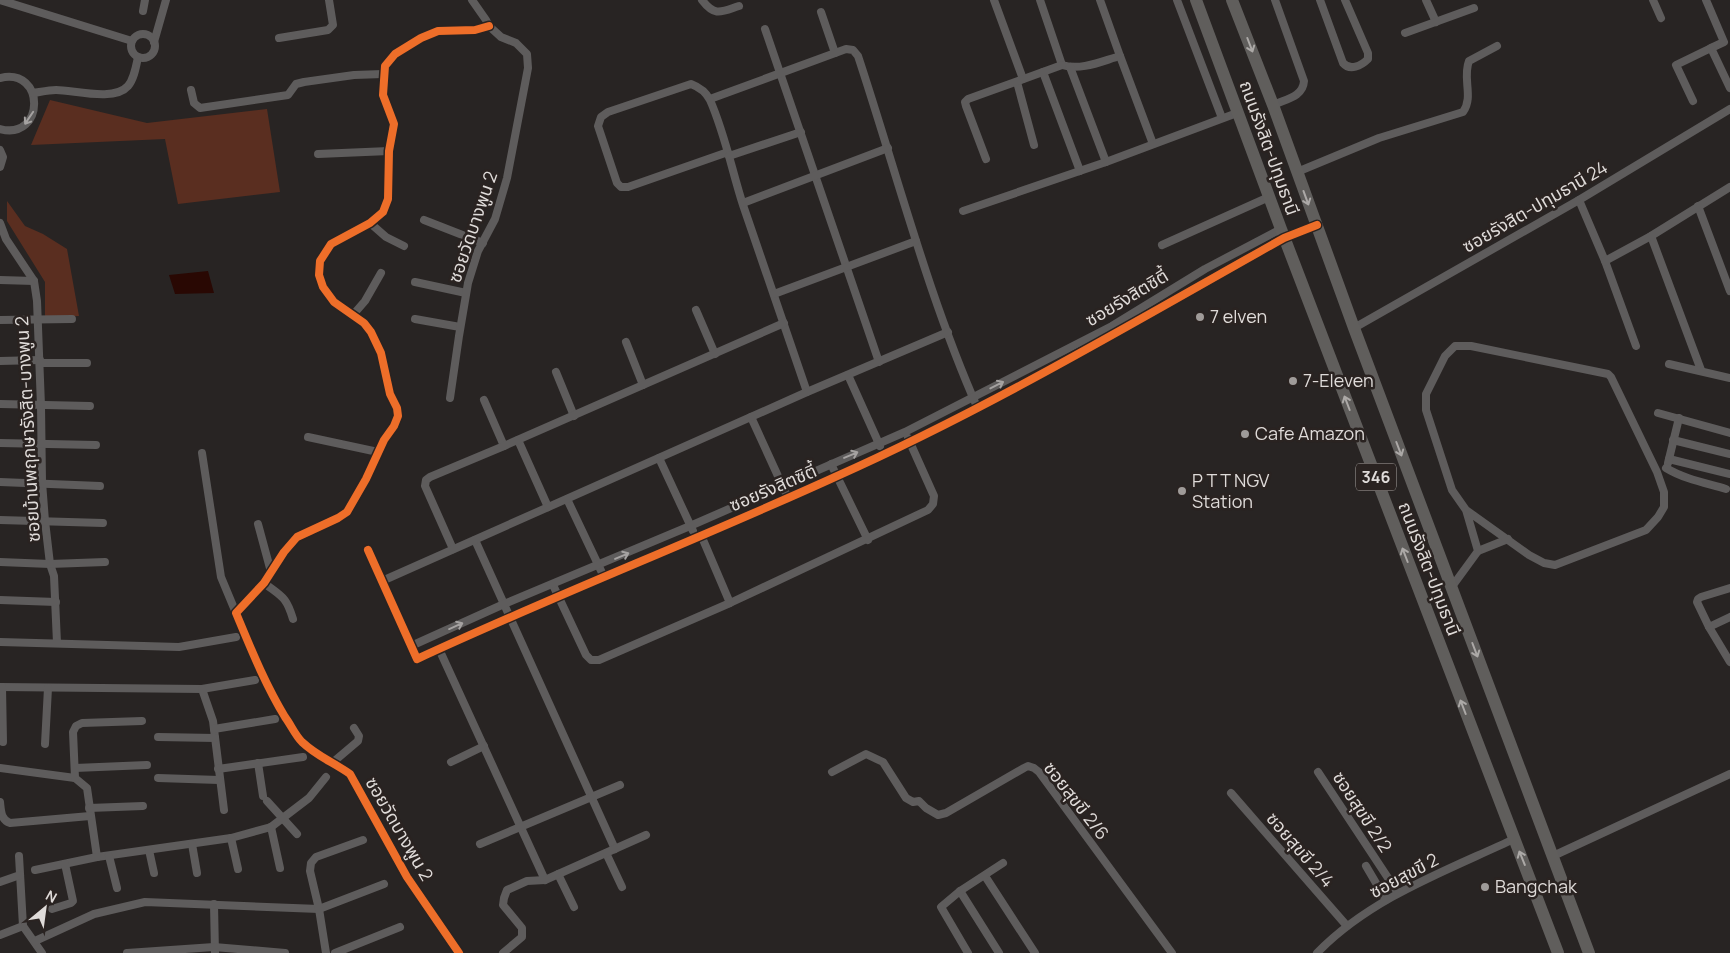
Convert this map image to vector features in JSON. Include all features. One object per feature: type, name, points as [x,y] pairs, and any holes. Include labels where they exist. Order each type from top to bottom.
[{"type":"main road","name":"ถนนรังสิต-ปทุมธานี","points":[[1196,0],[1282,233],[1558,953]]},
{"type":"main road","name":"ถนนรังสิต-ปทุมธานี","points":[[1232,0],[1273,105],[1354,328],[1589,953]]},
{"type":"street","points":[[0,0],[132,41]]},
{"type":"street","points":[[143,11],[145,0]]},
{"type":"street","points":[[132,41],[132,50],[138,57],[143,58],[151,55],[155,47],[154,42],[166,0]]},
{"type":"street","points":[[280,38],[328,30],[333,25],[328,0]]},
{"type":"street","name":"ซอยวัดบางพูน 2","points":[[450,398],[466,293],[478,251],[495,219],[507,178],[528,68],[527,54],[516,43],[501,37],[489,26],[472,0]]},
{"type":"street","points":[[702,0],[714,12],[719,13],[739,6]]},
{"type":"street","points":[[994,0],[1020,81],[1034,145]]},
{"type":"street","points":[[1040,0],[1106,162]]},
{"type":"street","points":[[1100,0],[1153,144]]},
{"type":"street","points":[[1177,0],[1222,118]]},
{"type":"street","points":[[1273,105],[1300,93],[1304,87],[1304,81],[1275,0]]},
{"type":"street","points":[[1320,0],[1343,63],[1346,67],[1350,68],[1363,64],[1368,59],[1368,53],[1346,0]]},
{"type":"street","points":[[1426,0],[1436,22]]},
{"type":"street","points":[[1653,0],[1660,18]]},
{"type":"street","points":[[1692,101],[1676,65],[1724,42],[1706,0]]},
{"type":"street","points":[[1405,32],[1474,8]]},
{"type":"street","points":[[821,12],[835,53]]},
{"type":"street","points":[[236,613],[267,585],[271,572],[297,537],[347,512],[398,416],[398,408],[390,394],[382,353],[371,332],[354,314],[334,302],[323,287],[319,275],[320,261],[331,244],[372,226],[383,212],[388,200],[389,151],[394,124],[383,95],[385,66],[395,54],[421,38],[438,31],[475,30],[489,26]]},
{"type":"street","points":[[765,29],[879,362]]},
{"type":"street","points":[[132,41],[143,35],[152,38],[154,42]]},
{"type":"street","points":[[1297,172],[1379,138],[1463,112],[1467,107],[1469,99],[1465,69],[1469,61],[1497,46]]},
{"type":"street","points":[[1711,48],[1730,88]]},
{"type":"street","points":[[710,99],[846,49],[853,50],[858,56],[916,241],[978,409]]},
{"type":"street","points":[[986,159],[965,102],[968,99],[1043,72],[1066,66],[1079,67],[1120,56]]},
{"type":"street","points":[[33,93],[54,90],[117,94],[127,87],[135,72],[138,57]]},
{"type":"street","points":[[1043,72],[1080,171]]},
{"type":"street","points":[[191,90],[194,103],[200,108],[288,95],[296,84],[304,82],[354,75],[383,74]]},
{"type":"street","points":[[0,78],[18,79],[27,84],[33,93],[35,108],[28,122],[14,130],[0,129]]},
{"type":"street","points":[[801,132],[729,154],[628,187],[621,188],[617,183],[598,126],[600,117],[608,112],[691,84],[698,86],[710,99],[729,154],[743,203],[807,392]]},
{"type":"street","name":"ซอยรังสิต-ปทุมธานี 24","points":[[1354,328],[1579,200],[1730,109]]},
{"type":"street","points":[[963,211],[1106,162],[1237,113]]},
{"type":"street","points":[[743,203],[888,148]]},
{"type":"street","points":[[0,150],[3,157],[0,167]]},
{"type":"street","points":[[318,154],[389,151]]},
{"type":"street","points":[[1605,261],[1651,236],[1730,187]]},
{"type":"street","points":[[1162,245],[1269,197]]},
{"type":"street","points":[[1579,200],[1605,261],[1636,346]]},
{"type":"street","points":[[1698,206],[1730,291]]},
{"type":"street","points":[[424,220],[483,242]]},
{"type":"street","name":"ซอยบ้านพฤกษารังสิต-บางพูน 2","points":[[0,223],[3,239],[34,281],[38,320],[42,406],[44,521],[50,564],[54,576],[57,643]]},
{"type":"street","points":[[1282,233],[1317,225]]},
{"type":"street","points":[[372,226],[386,237],[404,246]]},
{"type":"street","name":"ซอยรังสิตซิตี้","points":[[1282,233],[1130,325],[978,409],[836,477],[417,659],[411,646],[504,604],[598,566],[905,432],[1112,326],[1205,269],[1282,233]]},
{"type":"street","points":[[1651,236],[1701,370]]},
{"type":"street","points":[[774,294],[916,241]]},
{"type":"street","points":[[354,314],[365,301],[381,273]]},
{"type":"street","points":[[0,280],[34,281]]},
{"type":"street","points":[[416,282],[466,293]]},
{"type":"street","points":[[696,310],[715,354]]},
{"type":"street","points":[[0,320],[72,319]]},
{"type":"street","points":[[415,319],[460,327]]},
{"type":"street","points":[[453,549],[425,486],[426,480],[430,477],[574,416],[784,323]]},
{"type":"street","points":[[382,581],[807,392],[948,332]]},
{"type":"street","points":[[626,342],[643,385]]},
{"type":"street","points":[[1466,510],[1529,555],[1544,563],[1555,565],[1646,530],[1658,517],[1665,501],[1664,492],[1657,472],[1611,377],[1608,374],[1471,346],[1455,346],[1445,356],[1426,394],[1426,410],[1452,490],[1466,510],[1478,552]]},
{"type":"street","points":[[0,361],[87,363]]},
{"type":"street","points":[[1669,364],[1730,378]]},
{"type":"street","points":[[556,372],[574,416]]},
{"type":"street","points":[[848,375],[884,454]]},
{"type":"street","points":[[484,400],[504,446]]},
{"type":"street","points":[[0,404],[90,406]]},
{"type":"street","points":[[1658,413],[1730,432]]},
{"type":"street","points":[[751,417],[788,498]]},
{"type":"street","points":[[1657,472],[1666,468],[1679,418]]},
{"type":"street","points":[[553,584],[586,655],[591,660],[599,660],[730,603],[868,540],[928,510],[933,504],[934,496],[905,432]]},
{"type":"street","points":[[308,437],[378,452]]},
{"type":"street","points":[[518,440],[548,508]]},
{"type":"street","points":[[1674,440],[1730,454]]},
{"type":"street","points":[[0,443],[96,445]]},
{"type":"street","name":"ซอยวัดบางพูน 2","points":[[202,453],[221,577],[256,662],[298,737],[315,753],[350,774],[407,876],[459,953]]},
{"type":"street","points":[[659,458],[690,526],[698,537],[730,603]]},
{"type":"street","points":[[1669,459],[1730,474]]},
{"type":"street","points":[[831,464],[868,540]]},
{"type":"street","points":[[1666,468],[1674,473],[1726,489]]},
{"type":"street","points":[[0,482],[42,482],[100,486]]},
{"type":"street","points":[[567,499],[604,578]]},
{"type":"street","points":[[0,520],[103,524]]},
{"type":"street","points":[[258,524],[271,572]]},
{"type":"street","points":[[1451,588],[1478,552],[1508,539]]},
{"type":"street","points":[[474,540],[615,849]]},
{"type":"street","points":[[368,550],[411,646]]},
{"type":"street","points":[[0,562],[50,564],[105,562]]},
{"type":"street","points":[[267,585],[289,603],[294,619]]},
{"type":"street","points":[[1730,588],[1698,599],[1697,604],[1730,660]]},
{"type":"street","points":[[0,600],[56,602]]},
{"type":"street","points":[[1709,627],[1730,617]]},
{"type":"street","points":[[0,642],[179,647],[236,637]]},
{"type":"street","points":[[439,649],[545,880]]},
{"type":"street","points":[[4,742],[1,687],[202,689],[255,680]]},
{"type":"street","points":[[44,744],[48,688]]},
{"type":"street","points":[[202,689],[214,721],[219,780],[224,810]]},
{"type":"street","points":[[214,730],[275,719]]},
{"type":"street","points":[[75,778],[73,732],[76,726],[82,723],[142,721]]},
{"type":"street","points":[[332,763],[358,741],[359,736],[354,728]]},
{"type":"street","points":[[158,737],[215,738]]},
{"type":"street","points":[[451,762],[484,746]]},
{"type":"street","name":"ซอยสุขขี 2/6","points":[[832,772],[866,754],[872,756],[883,762],[906,798],[913,802],[919,801],[938,815],[946,813],[1028,766],[1034,768],[1172,953]]},
{"type":"street","points":[[218,769],[303,757]]},
{"type":"street","points":[[258,763],[265,799],[297,834]]},
{"type":"street","points":[[74,768],[147,765]]},
{"type":"street","points":[[0,768],[75,778],[87,788],[97,857]]},
{"type":"street","name":"ซอยสุขขี 2/2","points":[[1318,772],[1398,893]]},
{"type":"street","points":[[1553,856],[1730,774]]},
{"type":"street","points":[[35,870],[97,857],[232,838],[271,827],[309,798],[326,777]]},
{"type":"street","points":[[158,778],[219,780]]},
{"type":"street","points":[[480,844],[620,785]]},
{"type":"street","name":"ซอยสุขขี 2/4","points":[[1231,793],[1347,926]]},
{"type":"street","points":[[0,802],[2,818],[10,823],[143,806]]},
{"type":"street","points":[[271,827],[280,868]]},
{"type":"street","points":[[503,953],[522,937],[522,928],[502,905],[507,890],[527,881],[545,880],[646,835]]},
{"type":"street","points":[[232,838],[238,870]]},
{"type":"street","name":"ซอยสุขขี 2","points":[[1317,953],[1347,926],[1398,893],[1514,839]]},
{"type":"street","points":[[326,953],[320,909],[310,871],[311,863],[316,857],[363,840]]},
{"type":"street","points":[[192,844],[197,873]]},
{"type":"street","points":[[150,850],[154,873]]},
{"type":"street","points":[[606,853],[622,887]]},
{"type":"street","points":[[19,856],[23,926],[42,953]]},
{"type":"street","points":[[109,856],[117,888]]},
{"type":"street","points":[[968,953],[941,907],[960,891],[1003,863]]},
{"type":"street","points":[[52,909],[73,901],[65,864]]},
{"type":"street","points":[[1366,866],[1386,900]]},
{"type":"street","points":[[558,874],[574,907]]},
{"type":"street","points":[[0,882],[20,875]]},
{"type":"street","points":[[985,876],[1035,953]]},
{"type":"street","points":[[35,941],[94,914],[145,902],[320,909],[384,884]]},
{"type":"street","points":[[960,891],[999,953]]},
{"type":"street","points":[[214,904],[214,950]]},
{"type":"street","points":[[0,935],[23,926]]},
{"type":"street","points":[[335,953],[400,927]]},
{"type":"street","points":[[127,953],[214,950],[285,953]]},
{"type":"shaded area","points":[[50,100],[147,123],[267,109],[280,192],[178,204],[165,139],[31,145]]},
{"type":"shaded area","points":[[7,201],[25,226],[43,234],[67,249],[79,316],[45,317],[45,282],[7,221]]},
{"type":"shaded area","points":[[208,271],[214,293],[175,294],[169,275]]},
{"type":"cycle path","points":[[459,953],[407,877],[350,774],[314,752],[295,733],[265,679],[236,613],[264,583],[284,552],[297,537],[347,512],[398,416],[397,408],[390,394],[381,353],[371,332],[364,323],[334,302],[323,287],[319,275],[320,261],[331,244],[370,223],[383,212],[388,199],[389,151],[394,124],[383,95],[385,66],[395,54],[421,38],[438,31],[475,30],[489,26]]},
{"type":"cycle path","points":[[368,550],[417,659],[521,612],[783,500],[893,450],[1062,363],[1284,238],[1317,225]]},
{"type":"place","name":"7 elven","points":[[1200,317]]},
{"type":"place","name":"7-Eleven","points":[[1293,381]]},
{"type":"place","name":"Cafe Amazon","points":[[1245,434]]},
{"type":"place","name":"P T T NGV Station","points":[[1182,491]]},
{"type":"place","name":"Bangchak","points":[[1485,887]]}]
